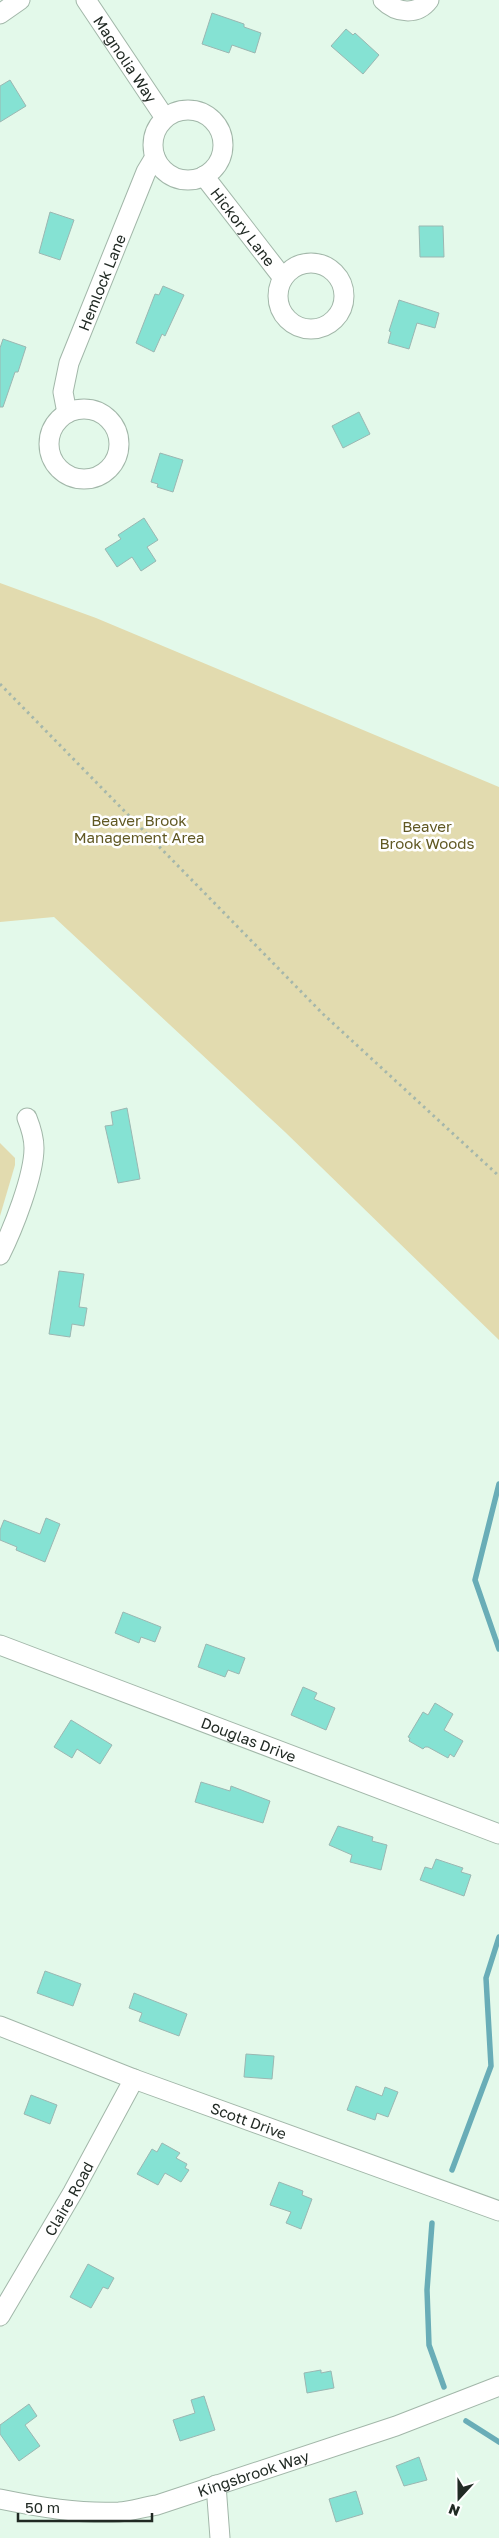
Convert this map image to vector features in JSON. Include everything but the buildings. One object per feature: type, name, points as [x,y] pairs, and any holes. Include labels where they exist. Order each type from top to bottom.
[{"type":"street","points":[[0,14],[20,0]]},
{"type":"street","name":"Magnolia Way","points":[[86,0],[165,118]]},
{"type":"street","points":[[383,0],[394,8],[408,11],[417,9],[429,0]]},
{"type":"street","name":"Hickory Lane","points":[[155,157],[161,168],[173,176],[188,179],[204,176],[216,166],[222,152],[222,140],[217,127],[206,115],[197,111],[178,111],[165,118]]},
{"type":"street","points":[[155,157],[154,136],[165,118]]},
{"type":"street","name":"Hemlock Lane","points":[[67,413],[63,392],[77,340],[146,172],[155,157]]},
{"type":"street","name":"Hickory Lane","points":[[204,176],[283,278]]},
{"type":"street","points":[[0,1255],[22,1199],[33,1157],[33,1139],[27,1118]]},
{"type":"street","name":"Douglas Drive","points":[[0,1645],[499,1834]]},
{"type":"street","name":"Scott Drive","points":[[0,2026],[134,2079],[499,2211]]},
{"type":"street","name":"Claire Road","points":[[0,2316],[73,2192],[134,2079]]},
{"type":"street","name":"Kingsbrook Way","points":[[0,2499],[48,2508],[120,2512],[156,2505],[396,2426],[499,2386]]},
{"type":"street","points":[[216,2485],[220,2538]]},
{"type":"path","points":[[0,684],[323,1014],[499,1176]]},
{"type":"green space","name":"Beaver Brook Management Area","points":[[0,583],[96,618],[499,787],[499,1340],[285,1132],[54,917],[0,922]]},
{"type":"green space","points":[[0,1143],[15,1158],[15,1165],[0,1216]]},
{"type":"waterway","points":[[499,1484],[475,1580],[499,1649]]},
{"type":"waterway","points":[[452,2170],[491,2066],[486,1978],[499,1937]]},
{"type":"waterway","points":[[432,2223],[427,2290],[429,2345],[444,2387]]},
{"type":"waterway","points":[[466,2421],[499,2442]]},
{"type":"park label","name":"Beaver Brook Woods","points":[[427,834]]}]
